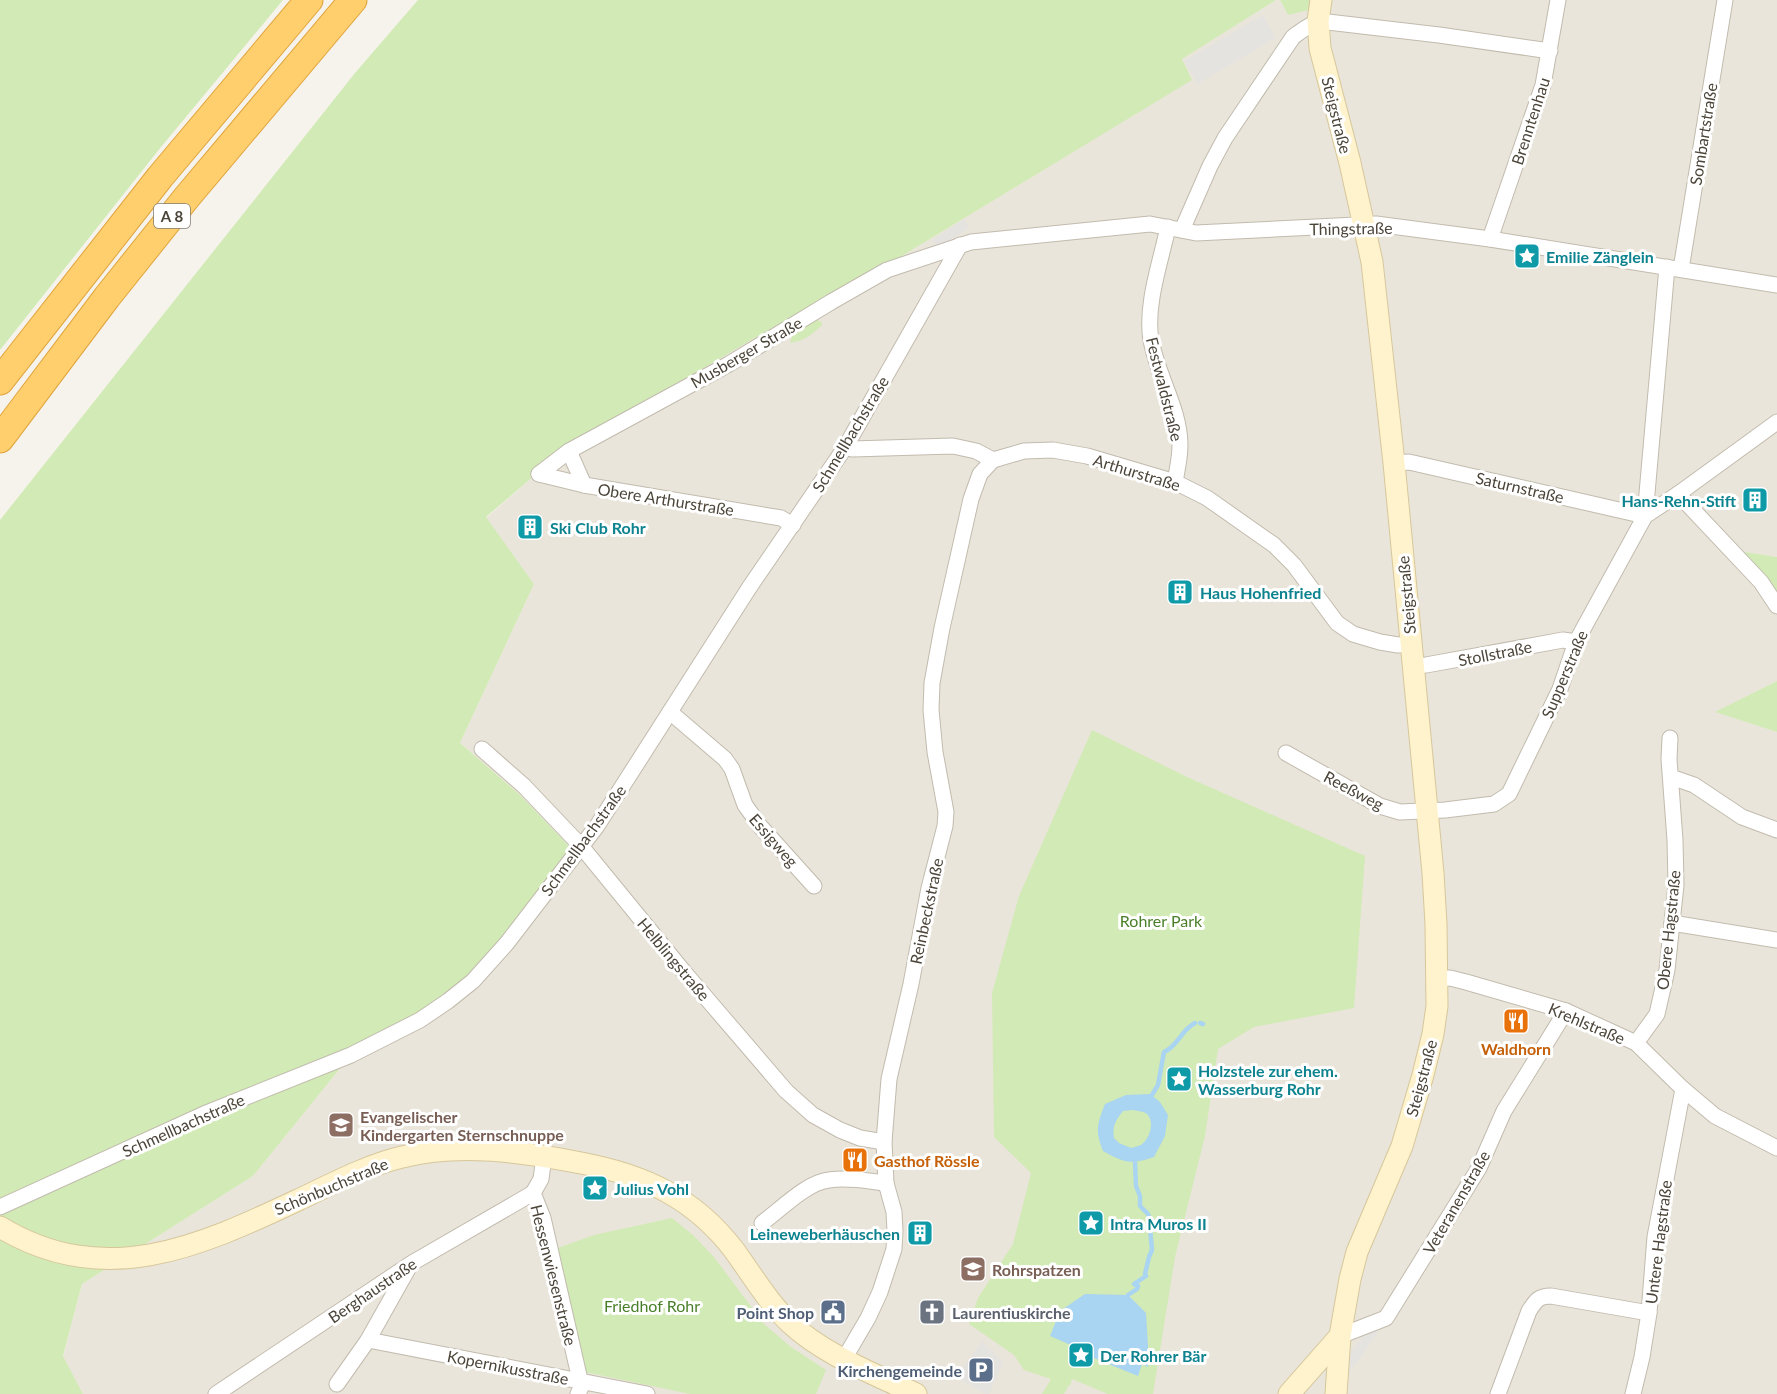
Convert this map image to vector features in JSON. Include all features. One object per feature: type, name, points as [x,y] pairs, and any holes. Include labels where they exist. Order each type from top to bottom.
[{"type":"highway","name":"A 8","points":[[0,381],[160,177],[309,0]]},
{"type":"highway","name":"A 8","points":[[0,439],[107,297],[187,197],[353,0]]},
{"type":"street","points":[[1322,0],[1318,21],[1550,51]]},
{"type":"street","name":"Brenntenhau","points":[[1490,239],[1543,85],[1558,0]]},
{"type":"street","name":"Sombartstraße","points":[[1645,516],[1674,268],[1725,0]]},
{"type":"street","name":"Steigstraße","points":[[1318,21],[1320,48],[1372,262],[1428,811],[1436,924],[1437,979],[1437,1006],[1424,1075],[1402,1146],[1357,1252],[1350,1279],[1340,1336],[1337,1386]]},
{"type":"street","name":"Festwaldstraße","points":[[1175,482],[1179,464],[1179,436],[1174,410],[1151,339],[1149,320],[1153,294],[1175,229],[1225,138],[1293,37],[1318,21]]},
{"type":"street","name":"Thingstraße","points":[[960,245],[1150,224],[1196,233],[1376,224],[1490,239],[1777,285]]},
{"type":"street","name":"Schmellbachstraße","points":[[0,1207],[204,1114],[351,1055],[420,1020],[472,981],[507,943],[597,826],[749,588],[846,446],[960,245]]},
{"type":"street","name":"Musberger Straße","points":[[539,474],[569,451],[729,364],[887,270],[960,245]]},
{"type":"street","name":"Supperstraße","points":[[1428,811],[1494,804],[1509,794],[1560,689],[1576,642],[1645,516],[1777,422]]},
{"type":"street","points":[[846,446],[852,449],[954,446],[976,451],[993,460]]},
{"type":"street","name":"Arthurstraße","points":[[993,460],[1024,451],[1053,450],[1088,456],[1175,482],[1207,498],[1274,545],[1294,565],[1337,623],[1353,634],[1380,642],[1410,644]]},
{"type":"street","points":[[569,451],[584,485]]},
{"type":"street","name":"Reinbeckstraße","points":[[844,1359],[880,1292],[894,1249],[894,1212],[886,1183],[884,1142],[889,1079],[911,984],[929,888],[945,826],[946,812],[933,732],[932,683],[970,499],[980,474],[993,460]]},
{"type":"street","name":"Saturnstraße","points":[[1394,463],[1409,462],[1645,516]]},
{"type":"street","name":"Obere Arthurstraße","points":[[539,474],[584,485],[782,518],[793,525]]},
{"type":"street","points":[[1678,494],[1761,582],[1777,606]]},
{"type":"street","name":"Stollstraße","points":[[1413,666],[1563,640],[1576,642]]},
{"type":"street","name":"Essigweg","points":[[670,712],[725,759],[732,770],[745,805],[760,826],[814,885]]},
{"type":"street","name":"Obere Hagstraße","points":[[1635,1043],[1657,1014],[1667,970],[1676,885],[1669,759],[1670,738]]},
{"type":"street","name":"Helblingstraße","points":[[482,749],[524,786],[581,846],[684,972],[786,1091],[813,1115],[840,1130],[860,1138],[884,1142]]},
{"type":"street","name":"Reeßweg","points":[[1286,753],[1380,806],[1400,812],[1428,811]]},
{"type":"street","points":[[1671,777],[1694,785],[1742,817],[1777,830]]},
{"type":"street","points":[[1672,923],[1777,940]]},
{"type":"street","name":"Krehlstraße","points":[[1437,979],[1450,978],[1566,1011],[1635,1043],[1715,1116],[1777,1148]]},
{"type":"street","name":"Veteranenstraße","points":[[1340,1336],[1386,1318],[1479,1168],[1504,1111],[1566,1011]]},
{"type":"street","name":"Untere Hagstraße","points":[[1633,1394],[1649,1313],[1655,1237],[1683,1089]]},
{"type":"street","name":"Schönbuchstraße","points":[[0,1227],[13,1235],[61,1254],[80,1258],[122,1260],[158,1254],[189,1245],[261,1217],[370,1166],[405,1156],[461,1149],[515,1153],[584,1164],[635,1178],[668,1191],[683,1201],[713,1225],[772,1304],[792,1325],[816,1343],[844,1359],[916,1394]]},
{"type":"street","name":"Hessenwiesenstraße","points":[[544,1157],[541,1179],[532,1193],[543,1218],[579,1387]]},
{"type":"street","points":[[762,1224],[804,1190],[826,1180],[854,1179],[886,1183]]},
{"type":"street","name":"Berghaustraße","points":[[216,1394],[412,1263],[532,1193]]},
{"type":"street","points":[[337,1384],[368,1340],[412,1263]]},
{"type":"street","points":[[1498,1394],[1529,1311],[1541,1296],[1649,1313]]},
{"type":"street","points":[[1289,1394],[1340,1336]]},
{"type":"street","name":"Kopernikusstraße","points":[[368,1340],[579,1387],[647,1394]]},
{"type":"street","points":[[1313,1368],[1322,1370],[1337,1386]]},
{"type":"shaded area","points":[[1276,0],[1280,0],[1288,15],[1315,0],[1777,0],[1777,557],[1732,551],[1777,606],[1777,681],[1716,712],[1777,732],[1777,1394],[83,1394],[63,1357],[82,1284],[253,1176],[351,1055],[580,846],[568,845],[519,794],[460,743],[534,584],[486,518],[563,451],[753,339],[897,259],[1191,80],[1181,59]]},
{"type":"shaded area","points":[[1263,15],[1276,38],[1197,84],[1184,61]]},
{"type":"shaded area","points":[[964,219],[969,228],[938,248],[932,240]]},
{"type":"shaded area","points":[[1379,1331],[1354,1367],[1340,1367],[1366,1332]]},
{"type":"shaded area","name":"Kirchengemeinde","points":[[982,1341],[1003,1362],[989,1394],[985,1394],[956,1377]]},
{"type":"green space","points":[[0,0],[283,0],[161,147],[0,350]]},
{"type":"green space","points":[[418,0],[1276,0],[1182,59],[1192,80],[897,259],[753,339],[563,451],[486,517],[534,584],[460,743],[519,794],[568,845],[581,846],[473,981],[351,1055],[253,1176],[82,1284],[63,1356],[83,1394],[0,1394],[0,520],[355,73]]},
{"type":"green space","points":[[1280,0],[1315,0],[1313,9],[1288,15]]},
{"type":"green space","points":[[816,318],[822,323],[818,329],[804,339],[790,343],[793,333]]},
{"type":"green space","points":[[1731,550],[1777,557],[1777,606]]},
{"type":"green space","points":[[1777,681],[1777,732],[1715,712]]},
{"type":"green space","name":"Rohrer Park","points":[[1092,730],[1187,777],[1365,856],[1354,1008],[1254,1027],[1218,1049],[1205,1136],[1175,1257],[1153,1394],[1108,1394],[1072,1379],[1064,1394],[1042,1394],[1051,1379],[1024,1370],[1014,1355],[969,1324],[978,1298],[1013,1244],[1031,1173],[994,1137],[992,993],[1019,896]]},
{"type":"green space","name":"Friedhof Rohr","points":[[672,1218],[693,1235],[714,1257],[764,1324],[791,1347],[826,1370],[816,1394],[690,1394],[585,1372],[555,1249],[594,1235]]},
{"type":"water","points":[[1150,1094],[1160,1102],[1168,1115],[1165,1136],[1154,1157],[1128,1162],[1103,1151],[1098,1128],[1105,1104],[1126,1095]],"holes":[[[1135,1110],[1147,1114],[1151,1126],[1144,1142],[1131,1148],[1114,1138],[1114,1127],[1123,1111]]]},
{"type":"water","points":[[1085,1294],[1128,1295],[1146,1313],[1148,1367],[1142,1364],[1138,1376],[1089,1356],[1089,1353],[1050,1336],[1060,1311]]},
{"type":"waterway","points":[[1152,1095],[1158,1085],[1164,1052],[1195,1023]]},
{"type":"waterway","points":[[1128,1295],[1137,1289],[1138,1286],[1134,1284],[1146,1276],[1152,1250],[1151,1223],[1148,1214],[1140,1206],[1135,1163]]},
{"type":"place","name":"Emilie Zänglein","points":[[1527,256]]},
{"type":"place","name":"Hans-Rehn-Stift","points":[[1755,500]]},
{"type":"place","name":"Ski Club Rohr","points":[[530,527]]},
{"type":"place","name":"Haus Hohenfried","points":[[1180,592]]},
{"type":"place","name":"Waldhorn","points":[[1516,1021]]},
{"type":"place","name":"Holzstele zur ehem. Wasserburg Rohr","points":[[1179,1079]]},
{"type":"place","name":"Evangelischer Kindergarten Sternschnuppe","points":[[341,1125]]},
{"type":"place","name":"Gasthof Rössle","points":[[855,1160]]},
{"type":"place","name":"Julius Vohl","points":[[595,1188]]},
{"type":"place","name":"Intra Muros II","points":[[1091,1223]]},
{"type":"place","name":"Leineweberhäuschen","points":[[920,1233]]},
{"type":"place","name":"Rohrspatzen","points":[[973,1269]]},
{"type":"place","name":"Point Shop","points":[[833,1312]]},
{"type":"place","name":"Laurentiuskirche","points":[[932,1312]]},
{"type":"place","name":"Der Rohrer Bär","points":[[1081,1355]]},
{"type":"place","name":"Kirchengemeinde","points":[[981,1370]]}]
